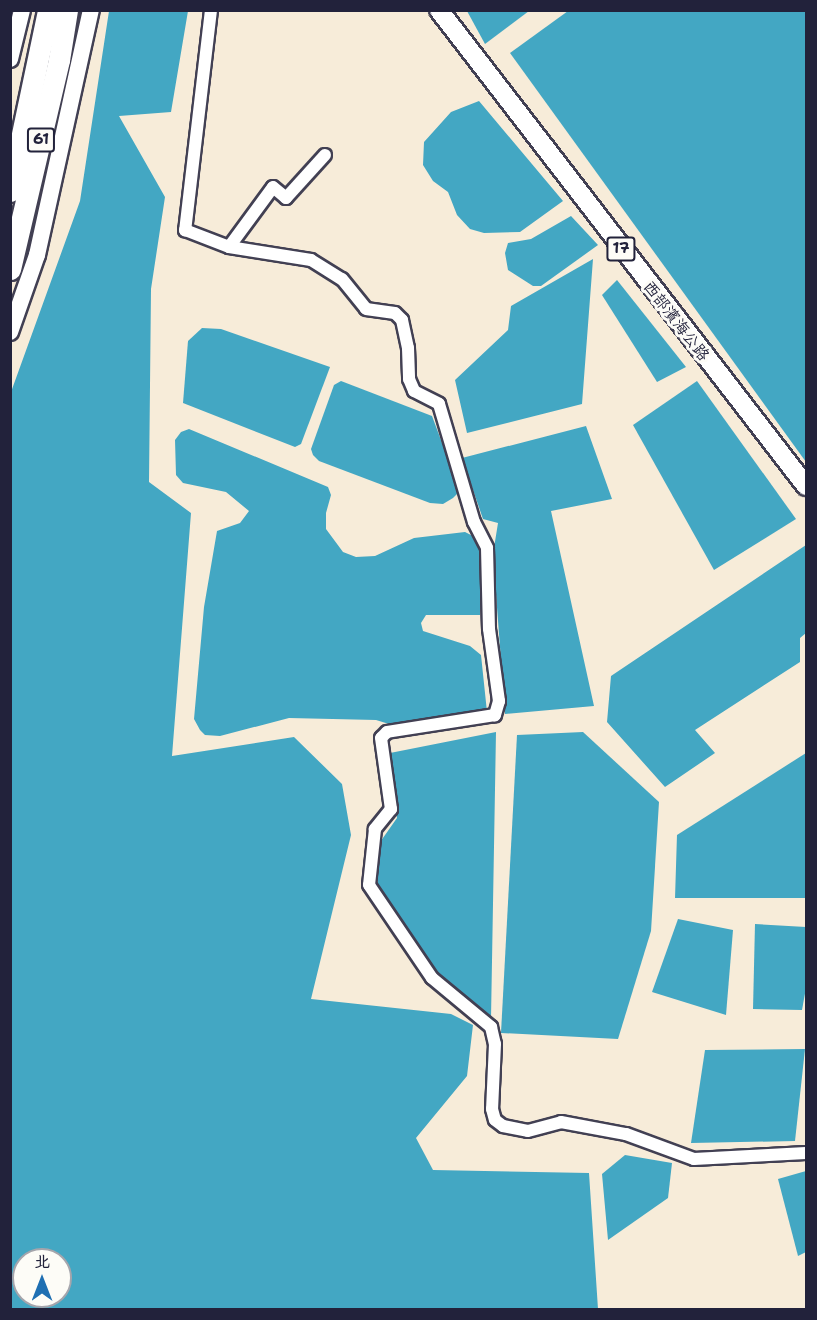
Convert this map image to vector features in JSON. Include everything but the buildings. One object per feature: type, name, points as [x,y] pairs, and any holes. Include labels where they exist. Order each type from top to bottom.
[{"type":"highway","name":"61","points":[[10,191],[48,10]]},
{"type":"highway","name":"61","points":[[10,269],[59,60],[67,10]]},
{"type":"main road","name":"西部濱海公路","points":[[439,10],[807,486]]},
{"type":"street","points":[[10,59],[22,10]]},
{"type":"street","points":[[10,332],[37,255],[91,10]]},
{"type":"street","points":[[211,10],[185,231],[229,247],[311,260],[342,279],[366,309],[395,313],[402,320],[409,379],[414,391],[439,404],[474,522],[486,548],[489,629],[499,701],[495,715],[387,732],[381,738],[391,809],[375,829],[369,885],[432,978],[491,1027],[495,1120],[502,1126],[528,1131],[561,1122],[615,1132],[694,1159],[807,1153]]},
{"type":"street","points":[[229,247],[273,188],[286,198],[326,155]]},
{"type":"water","points":[[109,11],[188,11],[171,112],[119,116],[165,197],[151,289],[149,482],[191,513],[172,756],[294,737],[342,784],[351,835],[311,999],[451,1014],[473,1025],[467,1076],[416,1138],[433,1170],[589,1173],[598,1309],[11,1309],[11,392],[80,201]]},
{"type":"water","points":[[467,11],[529,11],[485,44]]},
{"type":"water","points":[[568,11],[806,11],[806,462],[510,53]]},
{"type":"water","points":[[479,101],[563,201],[520,232],[484,233],[470,229],[457,215],[448,192],[433,181],[423,165],[424,142],[451,112]]},
{"type":"water","points":[[571,216],[598,245],[541,286],[533,286],[508,270],[505,253],[508,243],[531,239]]},
{"type":"water","points":[[593,259],[582,404],[467,433],[455,380],[508,330],[511,306]]},
{"type":"water","points":[[617,280],[686,367],[657,382],[602,295]]},
{"type":"water","points":[[202,328],[221,329],[330,367],[301,444],[295,447],[183,403],[188,341]]},
{"type":"water","points":[[341,381],[432,416],[460,491],[443,504],[430,503],[319,461],[311,449],[334,385]]},
{"type":"water","points":[[697,381],[796,519],[714,570],[633,425]]},
{"type":"water","points":[[586,426],[612,499],[551,511],[594,706],[505,714],[493,554],[498,523],[483,519],[462,458]]},
{"type":"water","points":[[189,429],[328,487],[331,495],[326,513],[326,529],[343,552],[356,557],[375,556],[414,538],[465,532],[479,539],[482,552],[480,615],[426,615],[421,623],[423,631],[470,646],[481,655],[487,712],[389,724],[376,720],[289,718],[220,736],[205,735],[194,719],[204,607],[217,531],[240,523],[249,511],[226,492],[183,483],[176,475],[175,440],[181,432]]},
{"type":"water","points":[[806,545],[806,633],[800,638],[800,662],[695,730],[715,753],[665,787],[607,722],[611,676]]},
{"type":"water","points":[[496,732],[491,1019],[437,976],[378,889],[378,845],[397,818],[390,753]]},
{"type":"water","points":[[583,732],[659,802],[651,931],[618,1039],[501,1033],[517,735]]},
{"type":"water","points":[[806,753],[806,898],[675,898],[677,835]]},
{"type":"water","points":[[678,919],[733,930],[726,1015],[652,992]]},
{"type":"water","points":[[755,924],[806,927],[806,988],[802,1010],[753,1009]]},
{"type":"water","points":[[805,1049],[795,1141],[691,1143],[705,1050]]},
{"type":"water","points":[[625,1155],[672,1163],[668,1198],[608,1240],[602,1174]]},
{"type":"water","points":[[806,1171],[806,1252],[798,1256],[778,1179]]}]
